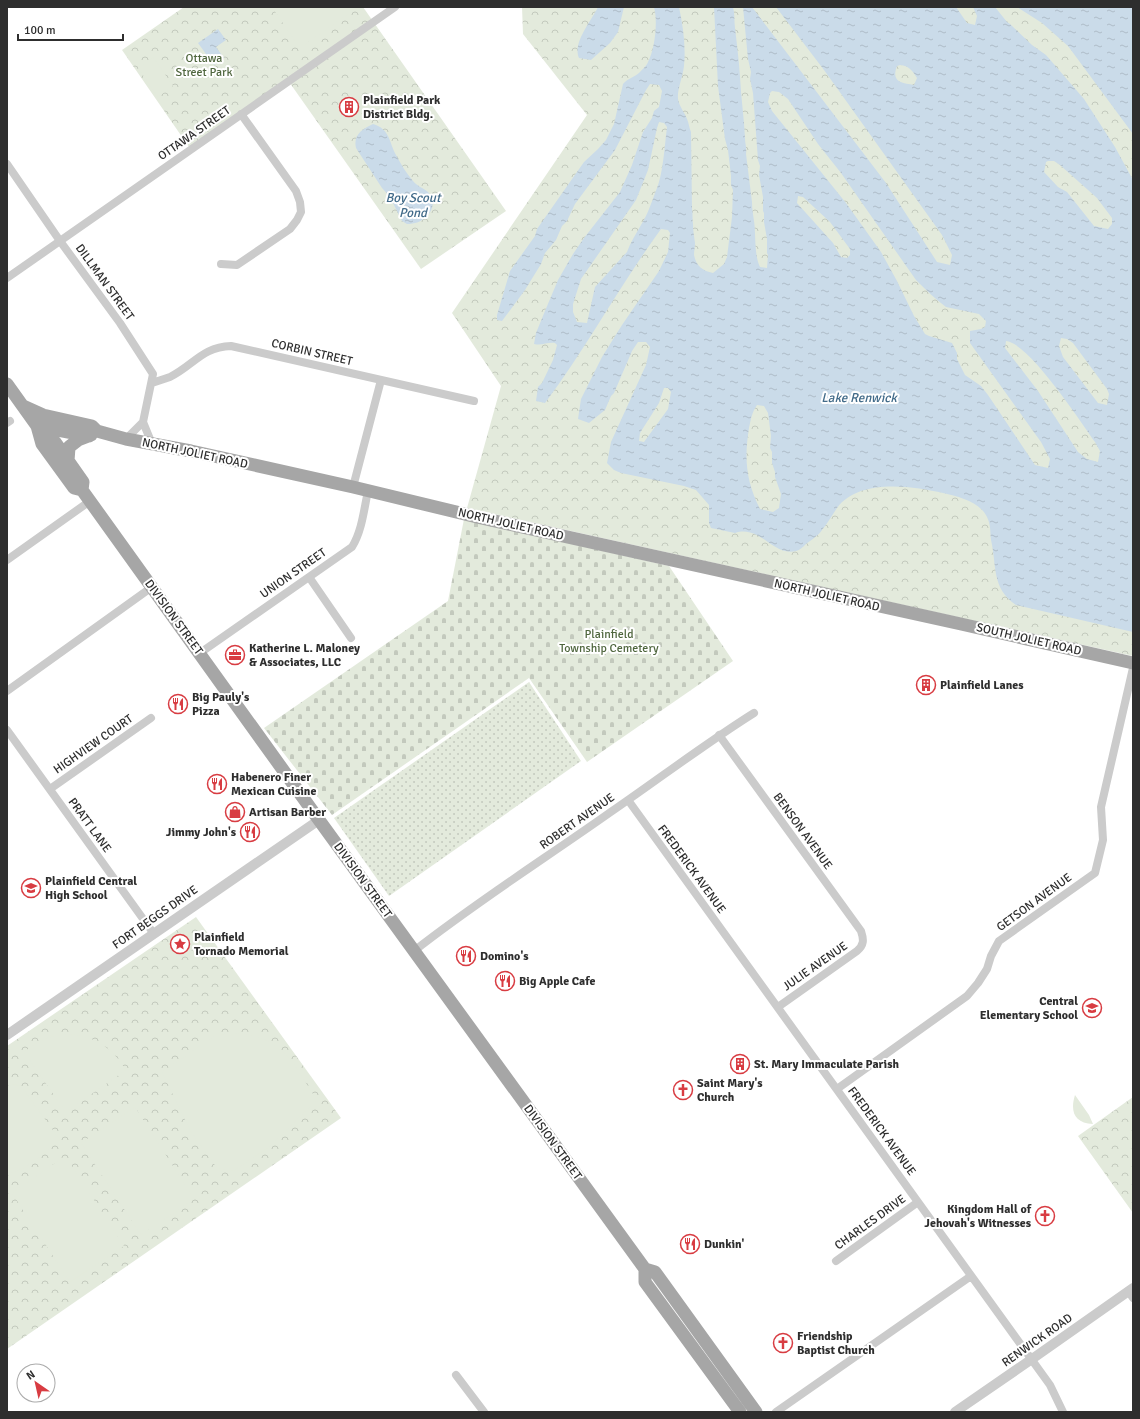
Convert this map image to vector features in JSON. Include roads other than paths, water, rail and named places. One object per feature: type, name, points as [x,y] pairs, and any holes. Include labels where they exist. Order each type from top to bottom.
[{"type":"main road","points":[[7,384],[37,426]]},
{"type":"main road","name":"NORTH JOLIET ROAD","points":[[23,406],[43,414],[92,426],[93,434]]},
{"type":"main road","name":"NORTH JOLIET ROAD","points":[[37,426],[152,444],[353,487],[491,520],[924,616]]},
{"type":"main road","name":"DIVISION STREET","points":[[37,426],[55,442],[83,482],[82,490]]},
{"type":"main road","name":"DIVISION STREET","points":[[37,426],[42,444],[74,488],[82,490],[319,820],[645,1269],[645,1282],[740,1412]]},
{"type":"main road","points":[[68,461],[69,448],[78,440],[93,434]]},
{"type":"main road","name":"SOUTH JOLIET ROAD","points":[[924,616],[1133,663]]},
{"type":"main road","name":"DIVISION STREET","points":[[645,1269],[655,1272],[756,1412]]},
{"type":"street","name":"OTTAWA STREET","points":[[7,278],[395,7]]},
{"type":"street","points":[[221,264],[237,265],[290,229],[301,212],[300,202],[296,191],[241,114]]},
{"type":"street","name":"DILLMAN STREET","points":[[7,164],[60,241],[120,323],[151,370],[153,374],[152,383],[143,422]]},
{"type":"street","name":"CORBIN STREET","points":[[152,383],[171,376],[207,351],[220,346],[231,346],[474,401]]},
{"type":"street","points":[[353,487],[381,380]]},
{"type":"street","points":[[126,439],[143,422],[152,444]]},
{"type":"street","name":"UNION STREET","points":[[200,653],[352,546],[356,540],[359,530],[368,491]]},
{"type":"street","points":[[7,560],[90,501]]},
{"type":"street","points":[[309,577],[351,638]]},
{"type":"street","points":[[7,691],[152,587]]},
{"type":"street","name":"GETSON AVENUE","points":[[837,1088],[967,996],[987,970],[991,956],[999,941],[1094,872],[1103,840],[1102,807],[1133,668]]},
{"type":"street","name":"ROBERT AVENUE","points":[[414,951],[719,735],[754,713]]},
{"type":"street","name":"HIGHVIEW COURT","points":[[50,789],[150,718]]},
{"type":"street","name":"PRATT LANE","points":[[7,730],[154,934]]},
{"type":"street","name":"BENSON AVENUE","points":[[719,735],[861,931],[864,937],[863,942]]},
{"type":"street","name":"FREDERICK AVENUE","points":[[628,800],[1050,1384],[1063,1412]]},
{"type":"street","name":"FORT BEGGS DRIVE","points":[[7,1035],[319,820]]},
{"type":"street","name":"JULIE AVENUE","points":[[778,1007],[857,951],[862,947],[863,942]]},
{"type":"street","name":"CHARLES DRIVE","points":[[836,1261],[918,1202]]},
{"type":"street","points":[[776,1412],[971,1276]]},
{"type":"street","name":"RENWICK ROAD","points":[[955,1412],[1131,1292]]},
{"type":"street","points":[[456,1375],[484,1412]]},
{"type":"water","points":[[598,7],[624,7],[618,32],[610,43],[591,60],[579,58],[578,46],[580,39]]},
{"type":"water","name":"Lake Renwick","points":[[654,7],[679,7],[685,51],[678,99],[688,121],[691,132],[692,209],[695,243],[694,255],[696,262],[700,267],[713,273],[724,264],[727,257],[732,217],[733,190],[731,185],[728,150],[725,139],[718,86],[714,7],[733,7],[734,10],[746,154],[755,226],[756,251],[760,267],[767,268],[767,239],[764,222],[763,197],[759,175],[760,166],[758,160],[753,93],[750,79],[751,72],[748,59],[743,7],[752,7],[886,183],[937,262],[950,265],[952,255],[942,235],[824,70],[776,7],[956,7],[967,23],[975,25],[977,16],[973,7],[995,7],[1007,22],[1032,45],[1046,55],[1084,99],[1115,147],[1133,180],[1133,632],[1016,605],[1002,591],[996,576],[990,526],[987,517],[974,503],[962,498],[930,490],[902,487],[872,488],[858,492],[847,498],[837,508],[826,525],[816,536],[799,550],[788,552],[773,546],[752,533],[744,531],[735,533],[711,528],[709,523],[709,505],[696,490],[684,486],[621,473],[614,470],[607,463],[611,442],[646,365],[650,347],[646,342],[638,342],[632,351],[605,410],[589,423],[578,419],[581,399],[602,357],[659,271],[668,252],[670,233],[668,230],[661,229],[646,250],[575,360],[545,403],[536,401],[538,387],[542,383],[553,360],[557,345],[555,343],[540,345],[534,344],[536,333],[558,280],[573,254],[620,192],[632,165],[643,132],[652,118],[654,111],[659,107],[662,91],[659,85],[650,84],[615,150],[575,204],[567,221],[562,226],[556,240],[545,253],[541,264],[525,290],[502,321],[497,320],[497,315],[510,271],[535,236],[537,229],[584,162],[606,140],[614,124],[623,84],[640,72],[647,64],[655,35]],"holes":[[[897,66],[906,66],[917,78],[914,85],[898,81],[896,79],[895,71]],[[772,91],[779,92],[788,99],[818,144],[841,173],[916,280],[934,298],[946,307],[979,314],[986,321],[985,327],[970,331],[970,343],[1041,442],[1050,459],[1048,468],[1035,465],[988,395],[981,386],[965,375],[957,359],[957,353],[952,343],[925,334],[881,252],[846,203],[772,111],[768,102]],[[659,122],[664,123],[667,127],[661,175],[648,212],[627,252],[595,287],[587,323],[577,322],[573,312],[573,304],[581,279],[636,200],[648,170]],[[1048,161],[1054,161],[1060,165],[1097,198],[1112,218],[1112,224],[1108,229],[1094,226],[1067,192],[1058,187],[1044,172],[1046,162]],[[798,196],[803,197],[830,222],[850,249],[850,255],[847,258],[841,257],[833,243],[797,203]],[[1061,338],[1067,339],[1073,343],[1107,389],[1109,394],[1107,405],[1098,403],[1063,357],[1059,346]],[[1006,341],[1016,345],[1028,355],[1054,384],[1095,442],[1100,451],[1098,462],[1087,459],[1078,452],[1038,391],[1005,348]],[[664,388],[668,388],[671,392],[668,409],[644,442],[639,441],[640,433],[659,403]],[[757,405],[764,406],[768,413],[772,463],[781,494],[779,508],[773,512],[760,509],[755,499],[747,470],[747,439],[753,413]]]},
{"type":"water","points":[[1017,7],[1133,7],[1133,134],[1068,46],[1042,23]]},
{"type":"water","points":[[218,29],[226,40],[216,47],[224,58],[214,65],[198,43]]},
{"type":"water","name":"Boy Scout Pond","points":[[373,124],[383,129],[408,175],[418,186],[428,192],[432,198],[433,205],[431,211],[424,219],[415,223],[407,224],[402,221],[390,197],[382,188],[356,148],[355,143],[359,133]]},
{"type":"place","name":"Plainfield Park District Bldg.","points":[[349,107]]},
{"type":"place","name":"Katherine L. Maloney & Associates, LLC","points":[[235,655]]},
{"type":"place","name":"Plainfield Lanes","points":[[926,685]]},
{"type":"place","name":"Big Pauly's Pizza","points":[[178,704]]},
{"type":"place","name":"Habenero Finer Mexican Cuisine","points":[[217,784]]},
{"type":"place","name":"Artisan Barber","points":[[235,812]]},
{"type":"place","name":"Jimmy John's","points":[[250,832]]},
{"type":"place","name":"Plainfield Central High School","points":[[31,888]]},
{"type":"place","name":"Plainfield Tornado Memorial","points":[[180,944]]},
{"type":"place","name":"Domino's","points":[[466,956]]},
{"type":"place","name":"Big Apple Cafe","points":[[505,981]]},
{"type":"place","name":"Central Elementary School","points":[[1092,1008]]},
{"type":"place","name":"St. Mary Immaculate Parish","points":[[740,1064]]},
{"type":"place","name":"Saint Mary's Church","points":[[683,1090]]},
{"type":"place","name":"Kingdom Hall of Jehovah's Witnesses","points":[[1045,1216]]},
{"type":"place","name":"Dunkin'","points":[[690,1244]]},
{"type":"place","name":"Friendship Baptist Church","points":[[783,1343]]},
{"type":"park label","name":"Ottawa Street Park","points":[[204,65]]},
{"type":"park label","name":"Plainfield Township Cemetery","points":[[609,641]]}]
